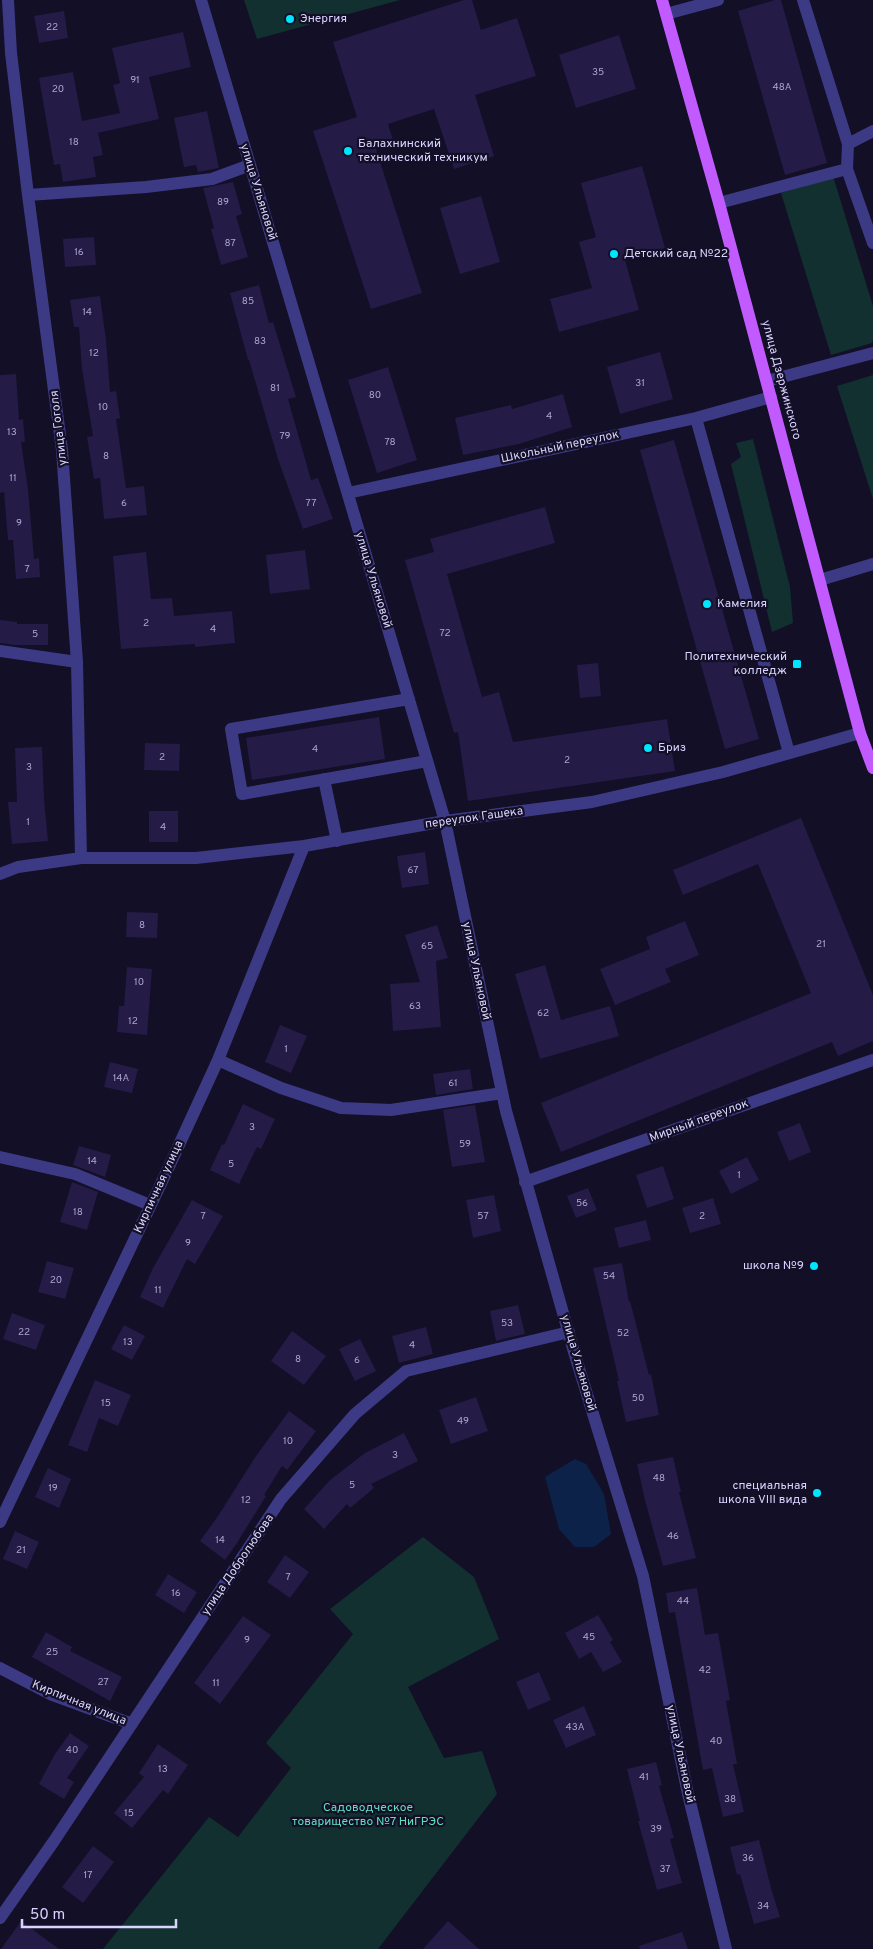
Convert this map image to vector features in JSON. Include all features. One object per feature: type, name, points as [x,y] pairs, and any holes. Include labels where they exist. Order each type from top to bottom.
[{"type":"main road","name":"улица Дзержинского","points":[[662,0],[719,203],[860,733],[873,768]]},
{"type":"street","name":"улица Гоголя","points":[[8,0],[11,54],[62,450],[77,662],[81,858]]},
{"type":"street","name":"улица Ульяновой","points":[[201,0],[445,821],[502,1094],[568,1332],[643,1576],[688,1794],[726,1949]]},
{"type":"street","points":[[666,14],[718,0]]},
{"type":"street","points":[[804,0],[848,144],[847,169],[873,243]]},
{"type":"street","points":[[848,144],[873,131]]},
{"type":"street","points":[[28,195],[146,187],[212,180],[250,165]]},
{"type":"street","points":[[719,203],[847,169]]},
{"type":"street","points":[[767,381],[873,353]]},
{"type":"street","name":"Школьный переулок","points":[[348,493],[696,418],[771,397]]},
{"type":"street","points":[[696,418],[789,753]]},
{"type":"street","points":[[820,580],[873,564]]},
{"type":"street","points":[[0,651],[77,662]]},
{"type":"street","points":[[409,699],[231,729],[242,794],[427,761]]},
{"type":"street","name":"переулок Гашека","points":[[0,874],[18,867],[81,858],[196,858],[304,846],[445,821],[592,802],[723,772],[860,733]]},
{"type":"street","points":[[324,779],[337,841]]},
{"type":"street","name":"Кирпичная улица","points":[[0,1522],[218,1060],[304,846]]},
{"type":"street","points":[[218,1060],[281,1088],[341,1108],[391,1110],[502,1094]]},
{"type":"street","name":"Мирный переулок","points":[[525,1182],[873,1060]]},
{"type":"street","points":[[0,1157],[75,1174],[150,1206]]},
{"type":"street","name":"улица Добролюбова","points":[[0,1918],[54,1841],[281,1499],[355,1414],[406,1371],[568,1332]]},
{"type":"street","name":"Кирпичная улица","points":[[0,1668],[50,1694],[132,1724]]},
{"type":"green space","name":"Энергия","points":[[244,0],[400,0],[257,39]]},
{"type":"green space","points":[[833,176],[873,306],[873,340],[872,343],[831,355],[781,193]]},
{"type":"green space","points":[[873,375],[873,499],[837,386]]},
{"type":"green space","points":[[753,439],[790,587],[793,623],[772,632],[731,464],[741,457],[736,443]]},
{"type":"green space","name":"Садоводческое товарищество №7 НиГРЭС","points":[[423,1537],[474,1577],[499,1639],[408,1687],[444,1758],[482,1751],[497,1794],[378,1949],[103,1949],[209,1817],[238,1837],[291,1768],[266,1743],[353,1634],[330,1609]]},
{"type":"water","points":[[575,1459],[586,1464],[604,1494],[611,1534],[594,1547],[575,1547],[559,1529],[545,1477]]},
{"type":"building","name":"Балахнинский технический техникум","points":[[464,0],[472,0],[481,30],[517,18],[536,76],[475,95],[494,156],[454,169],[434,109],[388,124],[393,140],[375,146],[422,293],[371,309],[313,131],[357,117],[333,42]]},
{"type":"building","points":[[781,0],[827,163],[785,175],[738,11]]},
{"type":"building","points":[[64,11],[68,38],[39,43],[34,16]]},
{"type":"building","points":[[183,32],[191,67],[149,77],[159,119],[98,133],[103,155],[93,157],[96,177],[63,182],[60,164],[54,165],[39,78],[73,72],[82,121],[120,113],[113,85],[120,83],[112,48]]},
{"type":"building","points":[[619,35],[636,89],[576,108],[559,55]]},
{"type":"building","points":[[207,111],[219,168],[198,172],[196,165],[184,167],[174,118]]},
{"type":"building","name":"Детский сад №22","points":[[642,166],[665,248],[625,260],[639,310],[559,332],[550,299],[592,288],[579,242],[596,237],[581,183]]},
{"type":"building","points":[[233,182],[242,214],[236,216],[248,257],[221,265],[211,229],[214,228],[203,188]]},
{"type":"building","points":[[481,196],[500,262],[460,274],[440,208]]},
{"type":"building","points":[[94,237],[96,265],[65,267],[63,239]]},
{"type":"building","points":[[259,285],[269,323],[273,322],[296,397],[288,399],[311,480],[318,478],[333,519],[303,529],[278,459],[230,293]]},
{"type":"building","points":[[100,296],[110,392],[116,391],[120,418],[116,419],[126,488],[144,486],[147,515],[104,519],[100,478],[94,479],[87,437],[93,436],[82,369],[79,327],[74,327],[70,300]]},
{"type":"building","points":[[660,352],[673,399],[620,414],[607,367]]},
{"type":"building","points":[[388,367],[417,460],[377,473],[348,380]]},
{"type":"building","points":[[16,374],[19,420],[23,419],[25,442],[21,442],[28,489],[34,559],[39,558],[40,577],[16,579],[13,540],[8,540],[4,492],[0,493],[0,375]]},
{"type":"building","points":[[563,394],[572,427],[519,444],[463,455],[455,418],[511,405],[512,409]]},
{"type":"building","points":[[674,440],[759,739],[725,749],[640,450]]},
{"type":"building","points":[[545,507],[555,543],[447,574],[482,697],[499,692],[513,742],[667,719],[675,771],[468,801],[458,732],[454,733],[405,560],[434,552],[430,539]]},
{"type":"building","points":[[305,550],[310,589],[270,594],[266,555]]},
{"type":"building","points":[[146,552],[151,599],[172,598],[174,616],[232,611],[235,643],[195,647],[195,644],[121,649],[113,556]]},
{"type":"building","points":[[0,620],[17,622],[17,624],[48,624],[48,645],[0,643]]},
{"type":"building","points":[[598,663],[601,696],[580,698],[577,665]]},
{"type":"building","points":[[379,717],[385,759],[252,780],[246,738]]},
{"type":"building","points":[[145,743],[180,744],[179,771],[144,770]]},
{"type":"building","points":[[42,747],[48,841],[12,844],[8,802],[17,802],[15,748]]},
{"type":"building","points":[[149,811],[178,811],[178,842],[149,842]]},
{"type":"building","points":[[801,818],[873,995],[873,1041],[838,1056],[832,1042],[561,1152],[541,1103],[811,993],[758,864],[683,895],[673,870]]},
{"type":"building","points":[[425,852],[429,884],[402,888],[397,856]]},
{"type":"building","points":[[127,912],[158,913],[157,938],[126,937]]},
{"type":"building","points":[[685,921],[699,955],[665,969],[671,982],[615,1005],[600,969],[650,949],[646,937]]},
{"type":"building","points":[[437,925],[448,958],[436,961],[441,1027],[393,1031],[390,984],[420,982],[405,935]]},
{"type":"building","points":[[545,965],[561,1020],[610,1006],[619,1036],[540,1059],[515,974]]},
{"type":"building","points":[[127,967],[152,969],[147,1035],[117,1032],[119,1006],[124,1006]]},
{"type":"building","points":[[280,1025],[307,1036],[291,1073],[265,1062]]},
{"type":"building","points":[[110,1062],[138,1069],[132,1093],[104,1087]]},
{"type":"building","points":[[470,1069],[473,1089],[436,1095],[433,1074]]},
{"type":"building","points":[[243,1104],[275,1119],[261,1149],[257,1147],[239,1184],[210,1170]]},
{"type":"building","points":[[475,1105],[485,1162],[452,1167],[443,1110]]},
{"type":"building","points":[[800,1123],[811,1152],[789,1161],[777,1132]]},
{"type":"building","points":[[79,1146],[111,1155],[105,1177],[73,1165]]},
{"type":"building","points":[[747,1157],[759,1180],[731,1194],[719,1171]]},
{"type":"building","points":[[663,1166],[674,1199],[647,1208],[636,1175]]},
{"type":"building","points":[[72,1182],[98,1192],[87,1230],[60,1222]]},
{"type":"building","points":[[588,1188],[597,1210],[576,1218],[567,1196]]},
{"type":"building","points":[[494,1195],[501,1231],[473,1238],[466,1200]]},
{"type":"building","points":[[713,1198],[721,1224],[690,1233],[682,1208]]},
{"type":"building","points":[[192,1200],[223,1216],[195,1264],[187,1259],[163,1308],[140,1297],[153,1268]]},
{"type":"building","points":[[646,1220],[651,1240],[619,1248],[614,1228]]},
{"type":"building","points":[[47,1261],[74,1268],[65,1299],[38,1292]]},
{"type":"building","points":[[622,1263],[629,1302],[649,1375],[651,1374],[659,1415],[626,1422],[617,1381],[619,1381],[593,1268]]},
{"type":"building","points":[[518,1305],[525,1334],[496,1341],[490,1311]]},
{"type":"building","points":[[12,1313],[45,1325],[36,1350],[3,1339]]},
{"type":"building","points":[[124,1325],[145,1336],[132,1360],[111,1349]]},
{"type":"building","points":[[426,1327],[433,1354],[399,1363],[392,1336]]},
{"type":"building","points":[[292,1331],[326,1356],[304,1385],[271,1361]]},
{"type":"building","points":[[360,1339],[376,1371],[355,1381],[339,1349]]},
{"type":"building","points":[[95,1380],[131,1395],[118,1426],[99,1418],[87,1452],[68,1445]]},
{"type":"building","points":[[476,1397],[488,1431],[451,1444],[439,1410]]},
{"type":"building","points":[[289,1411],[316,1431],[287,1470],[282,1466],[264,1495],[266,1496],[225,1560],[200,1541],[256,1456]]},
{"type":"building","points":[[404,1433],[418,1461],[371,1484],[374,1488],[350,1508],[347,1504],[324,1529],[304,1509],[329,1481],[365,1453]]},
{"type":"building","points":[[673,1457],[681,1492],[679,1492],[696,1558],[663,1566],[637,1464]]},
{"type":"building","points":[[48,1468],[71,1479],[59,1508],[35,1497]]},
{"type":"building","points":[[15,1531],[39,1542],[27,1569],[3,1559]]},
{"type":"building","points":[[285,1555],[309,1572],[290,1598],[267,1582]]},
{"type":"building","points":[[168,1574],[197,1592],[184,1613],[155,1595]]},
{"type":"building","points":[[697,1588],[705,1635],[718,1633],[730,1700],[726,1701],[737,1764],[733,1764],[744,1812],[723,1817],[712,1768],[703,1770],[675,1612],[669,1613],[666,1593]]},
{"type":"building","points":[[598,1615],[613,1640],[610,1642],[622,1662],[603,1672],[591,1652],[579,1659],[565,1633]]},
{"type":"building","points":[[243,1616],[271,1635],[220,1704],[194,1683]]},
{"type":"building","points":[[46,1632],[72,1647],[70,1651],[122,1677],[110,1701],[32,1657]]},
{"type":"building","points":[[539,1672],[551,1700],[528,1710],[516,1682]]},
{"type":"building","points":[[584,1706],[596,1735],[566,1748],[553,1720]]},
{"type":"building","points":[[70,1733],[89,1746],[67,1778],[74,1782],[64,1799],[39,1784],[55,1754]]},
{"type":"building","points":[[158,1744],[188,1765],[168,1794],[163,1790],[132,1828],[114,1813],[144,1777],[139,1773]]},
{"type":"building","points":[[656,1762],[662,1785],[659,1786],[674,1838],[670,1839],[682,1883],[657,1890],[638,1821],[640,1821],[627,1769]]},
{"type":"building","points":[[759,1840],[780,1917],[754,1924],[740,1874],[737,1875],[730,1847]]},
{"type":"building","points":[[93,1846],[114,1862],[83,1903],[62,1887]]},
{"type":"building","points":[[21,1921],[59,1949],[1,1949]]},
{"type":"building","points":[[448,1921],[479,1949],[423,1949]]},
{"type":"building","points":[[682,1932],[688,1949],[640,1949],[639,1946]]},
{"type":"place","name":"Энергия","points":[[290,19]]},
{"type":"place","name":"Балахнинский технический техникум","points":[[348,151]]},
{"type":"place","name":"Детский сад №22","points":[[614,254]]},
{"type":"place","name":"Камелия","points":[[707,604]]},
{"type":"place","name":"Политехнический колледж","points":[[797,664]]},
{"type":"place","name":"Бриз","points":[[648,748]]},
{"type":"place","name":"школа №9","points":[[814,1266]]},
{"type":"place","name":"специальная школа VIII вида","points":[[817,1493]]}]
